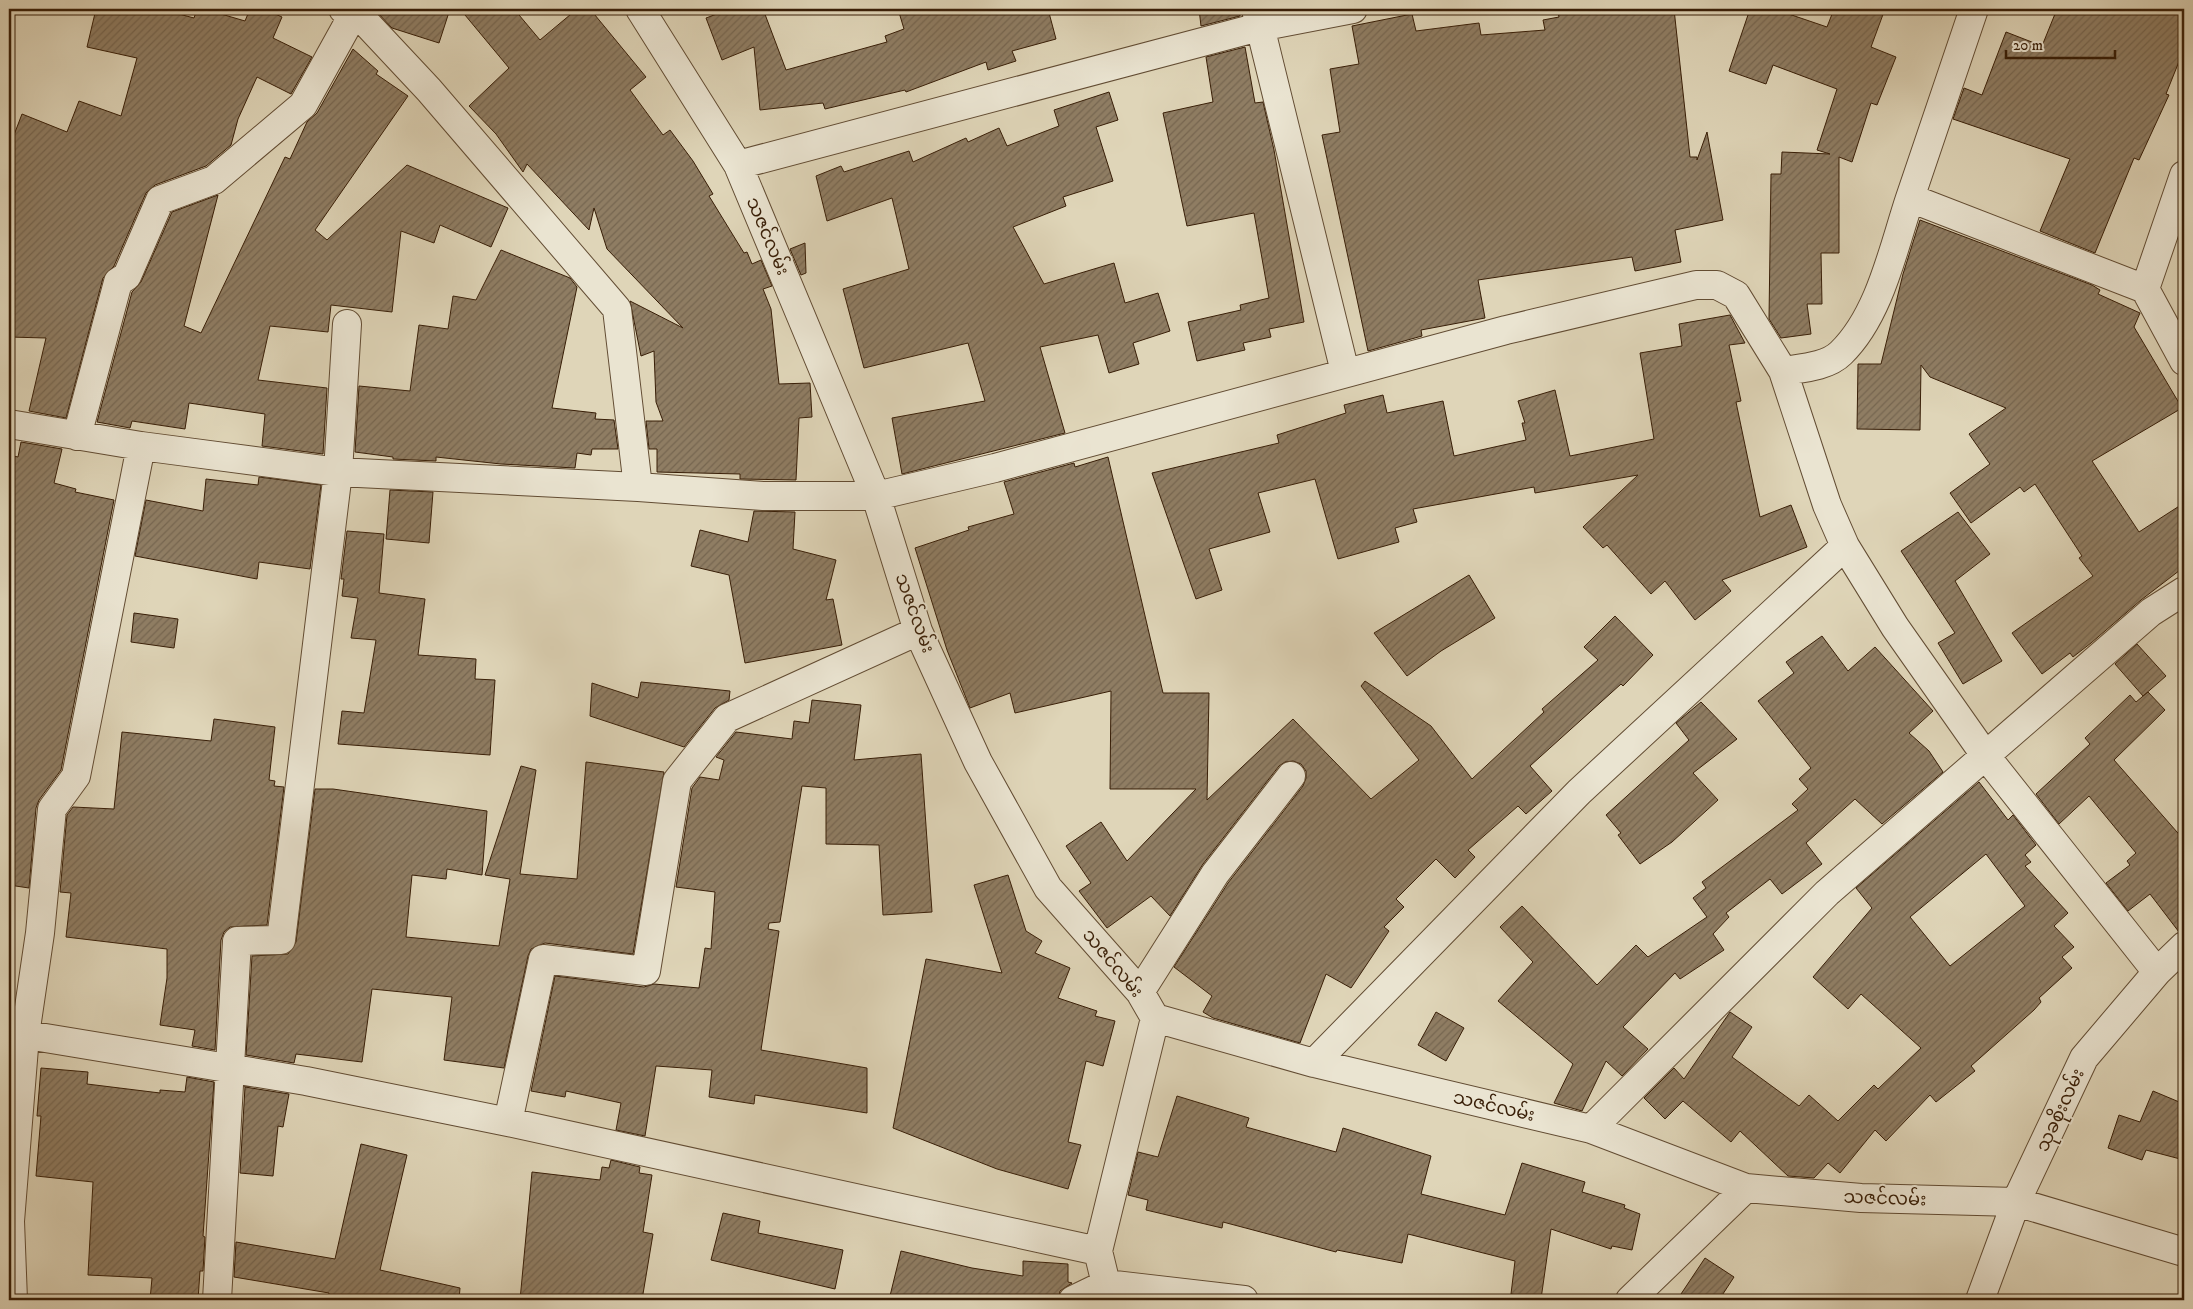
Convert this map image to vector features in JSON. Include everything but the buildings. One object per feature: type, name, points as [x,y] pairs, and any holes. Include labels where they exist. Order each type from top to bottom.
[{"type":"street","name":"သဇင်လမ်း","points":[[640,9],[738,166],[876,496],[918,631],[978,762],[1048,888],[1140,992],[1154,1018],[1314,1063],[1591,1129],[1746,1188],[1861,1198],[2016,1202],[2184,1252]]},
{"type":"street","points":[[738,166],[1257,18],[1353,9]]},
{"type":"street","points":[[1783,371],[1813,367],[1840,354],[1873,310],[1974,9]]},
{"type":"street","points":[[77,436],[118,282],[127,276],[160,200],[214,180],[303,105],[349,10],[429,90],[617,309],[638,487]]},
{"type":"street","points":[[1257,18],[1345,372]]},
{"type":"street","points":[[2145,289],[2184,175]]},
{"type":"street","points":[[1910,198],[2145,289],[2184,361]]},
{"type":"street","points":[[9,424],[140,446],[338,472],[638,487],[763,496],[876,496],[995,468],[1506,330],[1696,284],[1718,285],[1736,295],[1783,371],[1827,505],[1845,546],[1895,627],[1985,755],[2157,972]]},
{"type":"street","points":[[217,1300],[237,941],[281,940],[338,472],[347,324]]},
{"type":"street","points":[[13,1300],[10,1221],[17,1034],[40,933],[52,809],[76,776],[140,446]]},
{"type":"street","points":[[1314,1063],[1579,792],[1845,546]]},
{"type":"street","points":[[1591,1129],[1827,893],[2151,612],[2184,592]]},
{"type":"street","points":[[508,1122],[543,959],[646,971],[677,782],[727,718],[918,631]]},
{"type":"street","points":[[1140,992],[1215,874],[1291,776]]},
{"type":"street","name":"သုခစိုးလမ်း","points":[[1980,1300],[2016,1202],[2084,1058],[2157,972],[2184,946]]},
{"type":"street","points":[[1106,1284],[1098,1250],[1154,1018]]},
{"type":"street","points":[[17,1034],[306,1080],[1098,1250]]},
{"type":"street","points":[[1630,1300],[1746,1188]]},
{"type":"street","points":[[1073,1300],[1106,1284],[1244,1300]]}]
